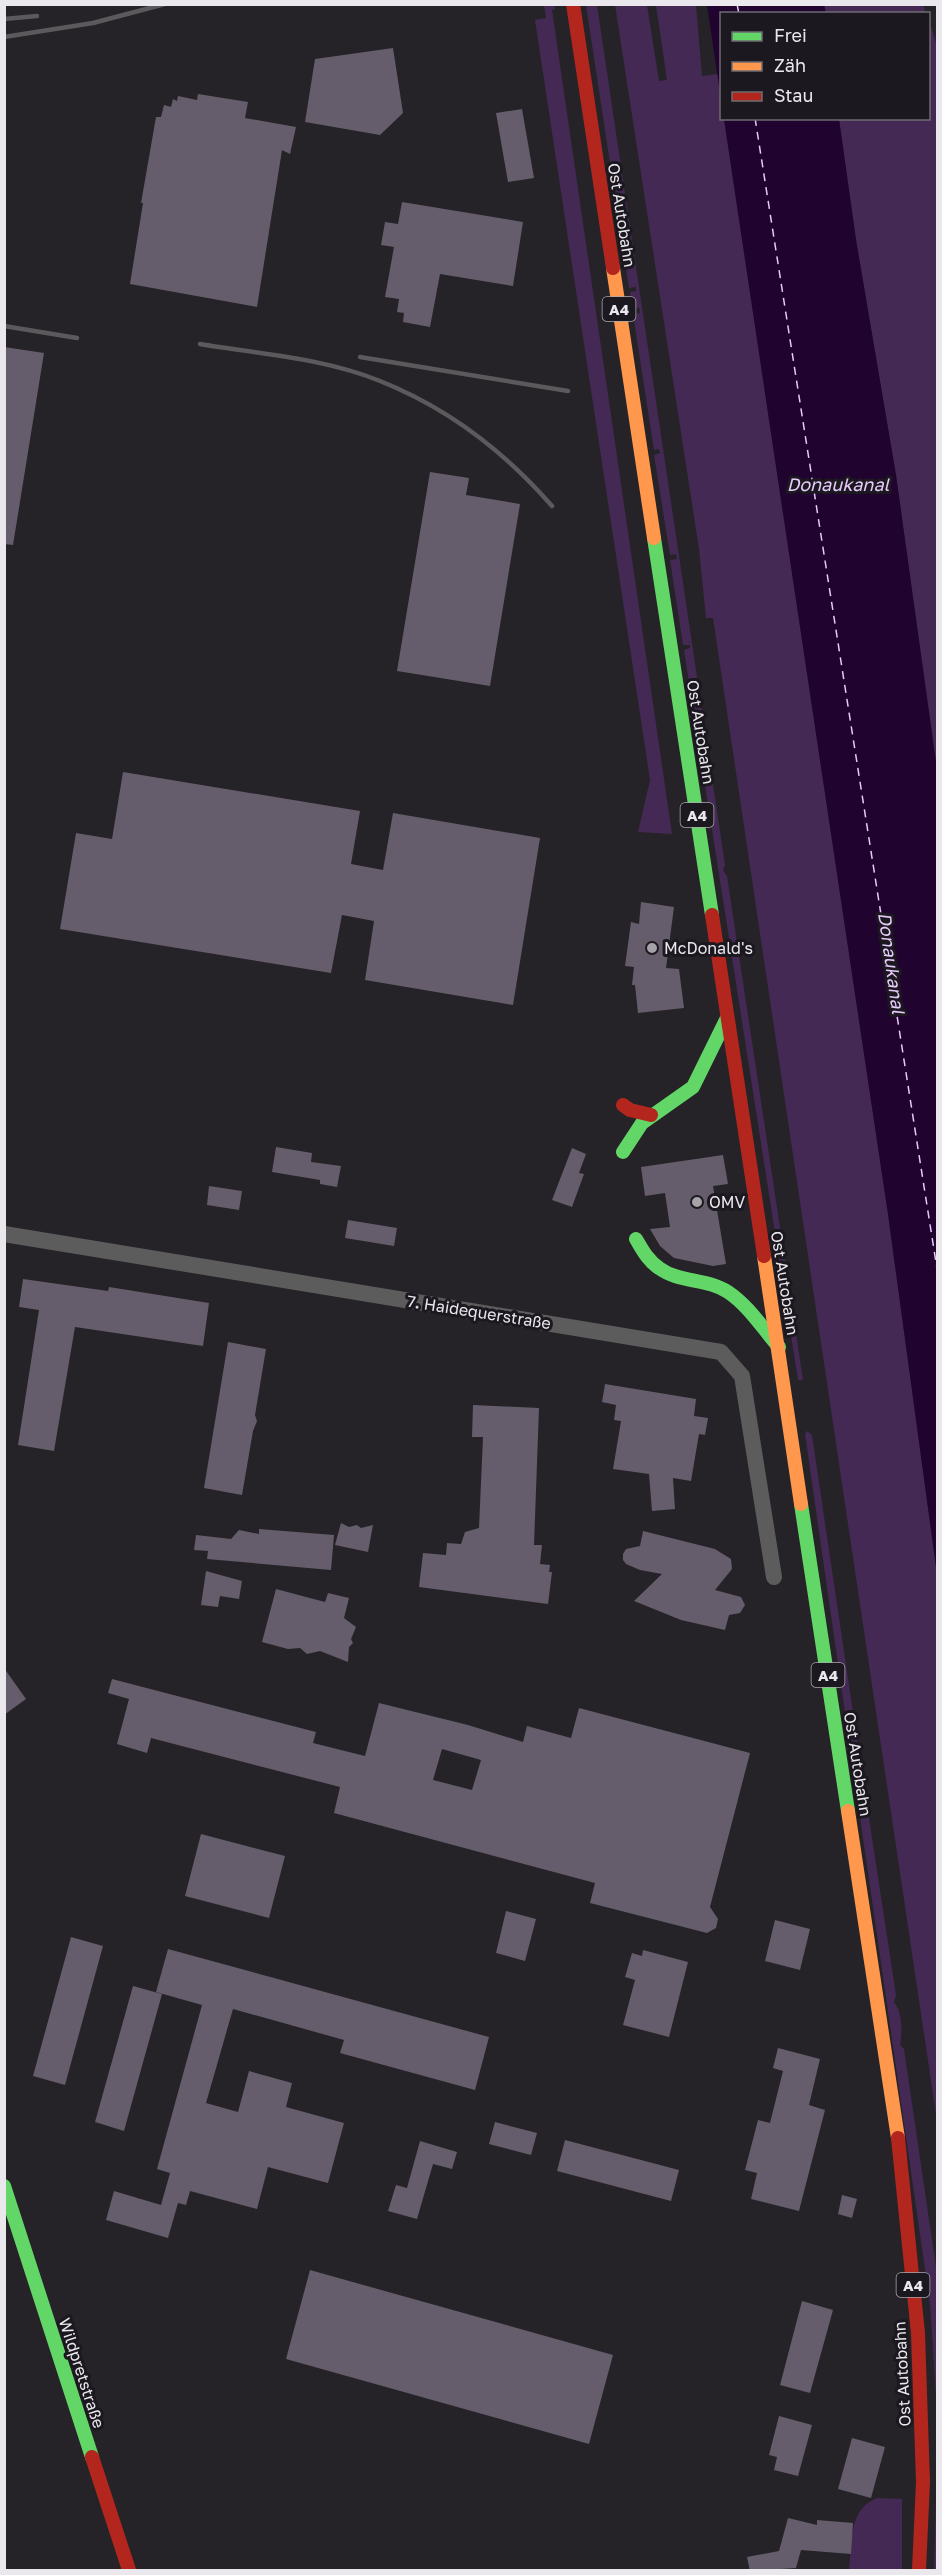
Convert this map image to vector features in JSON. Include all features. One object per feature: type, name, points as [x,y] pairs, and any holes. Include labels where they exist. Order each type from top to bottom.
[{"type":"main road","name":"Ost Autobahn","points":[[573,4],[898,2139],[918,2332],[923,2482],[919,2571]]},
{"type":"main road","points":[[623,1152],[642,1123],[693,1087],[727,1018]]},
{"type":"main road","points":[[622,1105],[630,1110],[651,1115]]},
{"type":"main road","points":[[636,1239],[656,1268],[670,1275],[707,1283],[727,1291],[742,1304],[779,1347]]},
{"type":"main road","name":"Wildpretstraße","points":[[4,2186],[129,2571]]},
{"type":"street","name":"7. Haidequerstraße","points":[[4,1234],[721,1352],[742,1376],[774,1577]]},
{"type":"shaded area","points":[[544,5],[554,5],[555,9],[552,10],[672,834],[638,832],[650,780],[535,20],[546,18]]},
{"type":"shaded area","points":[[586,5],[597,5],[725,865],[723,870],[727,876],[803,1380],[798,1380],[684,650],[690,648],[690,645],[683,645],[670,560],[677,559],[676,554],[670,555],[654,455],[660,453],[659,449],[654,450],[633,314],[640,313],[639,308],[632,308],[630,292],[636,291],[636,287],[629,288]]},
{"type":"shaded area","points":[[615,5],[647,5],[659,81],[667,80],[656,5],[696,5],[702,76],[718,74],[720,120],[724,120],[888,1214],[937,1574],[937,2121],[713,618],[706,618],[699,549]]},
{"type":"shaded area","points":[[824,5],[923,5],[926,12],[826,12]]},
{"type":"shaded area","points":[[930,24],[938,49],[937,776],[896,475],[856,240],[839,120],[930,120]]},
{"type":"shaded area","points":[[807,1431],[812,1435],[854,1719],[852,1723],[856,1733],[896,1995],[894,2002],[900,2017],[900,2045],[904,2049],[937,2274],[937,2465],[936,2397],[930,2304],[805,1434]]},
{"type":"shaded area","points":[[937,2465],[937,2570],[934,2570]]},
{"type":"shaded area","points":[[877,2498],[902,2499],[902,2570],[849,2570],[856,2519],[868,2503]]},
{"type":"water","points":[[707,5],[824,5],[826,12],[720,12],[720,92]]},
{"type":"water","name":"Donaukanal","points":[[724,120],[839,120],[856,240],[896,475],[938,776],[937,1574],[888,1214]]},
{"type":"building","points":[[393,48],[403,113],[380,135],[305,122],[315,59]]},
{"type":"building","points":[[198,94],[248,102],[245,118],[296,127],[290,154],[282,150],[257,307],[130,284],[156,117],[161,117],[164,105],[171,107],[173,99],[177,101],[178,96],[197,100]]},
{"type":"building","points":[[522,109],[534,178],[508,182],[496,113]]},
{"type":"building","points":[[402,202],[523,222],[513,286],[440,274],[430,327],[403,322],[404,313],[397,312],[399,299],[385,297],[394,247],[381,245],[385,222],[398,224]]},
{"type":"building","points":[[4,347],[44,353],[13,545],[4,544]]},
{"type":"building","points":[[430,472],[469,478],[466,495],[520,504],[490,686],[397,671]]},
{"type":"building","points":[[123,772],[360,811],[351,864],[383,870],[393,813],[540,838],[513,1005],[365,980],[374,921],[342,915],[331,973],[60,929],[76,833],[112,839]]},
{"type":"building","name":"McDonald's","points":[[641,902],[674,907],[666,968],[679,969],[684,1008],[638,1013],[635,985],[632,985],[634,967],[625,966],[631,922],[639,924]]},
{"type":"building","points":[[276,1147],[312,1153],[311,1162],[341,1166],[337,1187],[320,1184],[320,1180],[272,1172]]},
{"type":"building","points":[[572,1148],[586,1154],[579,1173],[584,1174],[572,1207],[552,1200]]},
{"type":"building","points":[[723,1155],[728,1184],[713,1186],[726,1264],[713,1266],[674,1258],[660,1246],[650,1229],[670,1227],[665,1193],[645,1196],[641,1167]]},
{"type":"building","points":[[209,1186],[242,1191],[239,1210],[207,1205]]},
{"type":"building","points":[[348,1220],[397,1228],[394,1246],[345,1238]]},
{"type":"building","points":[[23,1279],[108,1291],[109,1287],[209,1303],[203,1346],[75,1327],[54,1451],[18,1445],[39,1310],[19,1307]]},
{"type":"building","points":[[228,1342],[266,1349],[255,1415],[257,1421],[253,1431],[242,1495],[204,1488]]},
{"type":"building","points":[[605,1384],[696,1399],[694,1416],[708,1418],[705,1435],[699,1434],[691,1481],[673,1478],[675,1509],[652,1511],[649,1474],[613,1469],[621,1421],[614,1420],[616,1405],[602,1402]]},
{"type":"building","points":[[473,1405],[539,1408],[534,1545],[542,1545],[540,1564],[550,1565],[549,1572],[552,1572],[548,1604],[419,1587],[423,1553],[446,1555],[447,1543],[461,1544],[465,1532],[479,1528],[483,1437],[472,1437]]},
{"type":"building","points":[[341,1523],[349,1527],[357,1525],[361,1528],[373,1525],[368,1552],[335,1545]]},
{"type":"building","points":[[259,1529],[334,1535],[331,1570],[207,1559],[208,1551],[194,1550],[196,1535],[231,1539],[239,1530],[259,1534]]},
{"type":"building","points":[[643,1531],[715,1549],[731,1559],[732,1569],[715,1590],[741,1597],[745,1605],[740,1613],[729,1615],[725,1630],[681,1620],[634,1601],[662,1574],[640,1570],[626,1564],[623,1560],[626,1549],[640,1546]]},
{"type":"building","points":[[206,1571],[242,1581],[239,1599],[220,1596],[218,1607],[201,1605]]},
{"type":"building","points":[[276,1589],[325,1602],[328,1593],[349,1598],[344,1618],[356,1627],[351,1639],[353,1643],[349,1647],[348,1662],[320,1651],[307,1654],[300,1648],[288,1649],[262,1642]]},
{"type":"building","points":[[4,1668],[26,1699],[4,1715]]},
{"type":"building","points":[[112,1679],[316,1732],[313,1743],[365,1756],[379,1703],[468,1725],[523,1742],[527,1726],[571,1738],[579,1708],[750,1753],[710,1907],[718,1919],[716,1928],[707,1933],[590,1903],[595,1883],[334,1813],[340,1787],[151,1738],[147,1753],[117,1744],[129,1699],[108,1693]],"holes":[[[442,1749],[481,1760],[472,1790],[433,1780]]]},
{"type":"building","points":[[201,1834],[285,1856],[269,1918],[185,1896]]},
{"type":"building","points":[[506,1911],[536,1919],[525,1961],[496,1953]]},
{"type":"building","points":[[775,1920],[810,1929],[800,1970],[765,1961]]},
{"type":"building","points":[[71,1937],[103,1946],[65,2085],[33,2076]]},
{"type":"building","points":[[168,1949],[489,2037],[475,2090],[340,2053],[344,2040],[233,2009],[206,2103],[238,2112],[249,2071],[292,2083],[286,2107],[344,2123],[328,2183],[268,2167],[257,2209],[190,2191],[186,2205],[178,2203],[168,2238],[106,2220],[114,2191],[161,2205],[170,2173],[157,2169],[202,2005],[156,1992]]},
{"type":"building","points":[[643,1950],[688,1962],[669,2037],[623,2025],[635,1980],[625,1977],[632,1953],[642,1956]]},
{"type":"building","points":[[133,1986],[162,1994],[124,2131],[95,2122]]},
{"type":"building","points":[[778,2048],[820,2059],[809,2105],[825,2110],[799,2211],[751,2199],[757,2173],[745,2170],[758,2120],[770,2123],[783,2071],[773,2068]]},
{"type":"building","points":[[495,2122],[537,2133],[531,2155],[489,2144]]},
{"type":"building","points":[[565,2140],[679,2170],[671,2201],[557,2171]]},
{"type":"building","points":[[420,2141],[457,2152],[452,2169],[433,2164],[417,2219],[388,2211],[396,2185],[407,2188]]},
{"type":"building","points":[[842,2195],[857,2199],[852,2218],[838,2214]]},
{"type":"building","points":[[310,2270],[613,2355],[589,2444],[286,2359]]},
{"type":"building","points":[[802,2301],[833,2310],[810,2393],[780,2385]]},
{"type":"building","points":[[779,2416],[812,2425],[798,2476],[774,2470],[777,2457],[769,2455]]},
{"type":"building","points":[[852,2438],[885,2447],[871,2498],[838,2489]]},
{"type":"building","points":[[788,2518],[817,2525],[817,2520],[853,2523],[851,2554],[801,2550],[796,2568],[750,2571],[747,2557],[779,2551]]},
{"type":"ferry route","points":[[737,4],[739,12]]},
{"type":"ferry route","points":[[755,120],[938,1275]]},
{"type":"railway","points":[[4,37],[93,23],[165,4]]},
{"type":"railway","points":[[4,19],[37,16]]},
{"type":"railway","points":[[4,326],[77,338]]},
{"type":"railway","points":[[200,344],[337,367],[359,373],[405,392],[452,418],[494,449],[552,506]]},
{"type":"railway","points":[[360,357],[568,391]]},
{"type":"traffic: fast","points":[[654,538],[712,915]]},
{"type":"traffic: fast","points":[[623,1152],[642,1123],[693,1087],[727,1018]]},
{"type":"traffic: fast","points":[[636,1239],[652,1262],[667,1273],[711,1284],[736,1298],[779,1347]]},
{"type":"traffic: fast","points":[[801,1504],[848,1811]]},
{"type":"traffic: fast","points":[[4,2186],[92,2457]]},
{"type":"traffic: slow","points":[[613,268],[654,538]]},
{"type":"traffic: slow","points":[[764,1256],[801,1504]]},
{"type":"traffic: slow","points":[[848,1811],[898,2138]]},
{"type":"traffic: jam","points":[[573,4],[613,268]]},
{"type":"traffic: jam","points":[[712,915],[764,1256]]},
{"type":"traffic: jam","points":[[623,1105],[630,1110],[651,1115]]},
{"type":"traffic: jam","points":[[898,2138],[918,2333],[923,2482],[919,2570]]},
{"type":"traffic: jam","points":[[92,2457],[129,2570]]},
{"type":"place","name":"McDonald's","points":[[652,948]]},
{"type":"place","name":"OMV","points":[[697,1202]]}]
